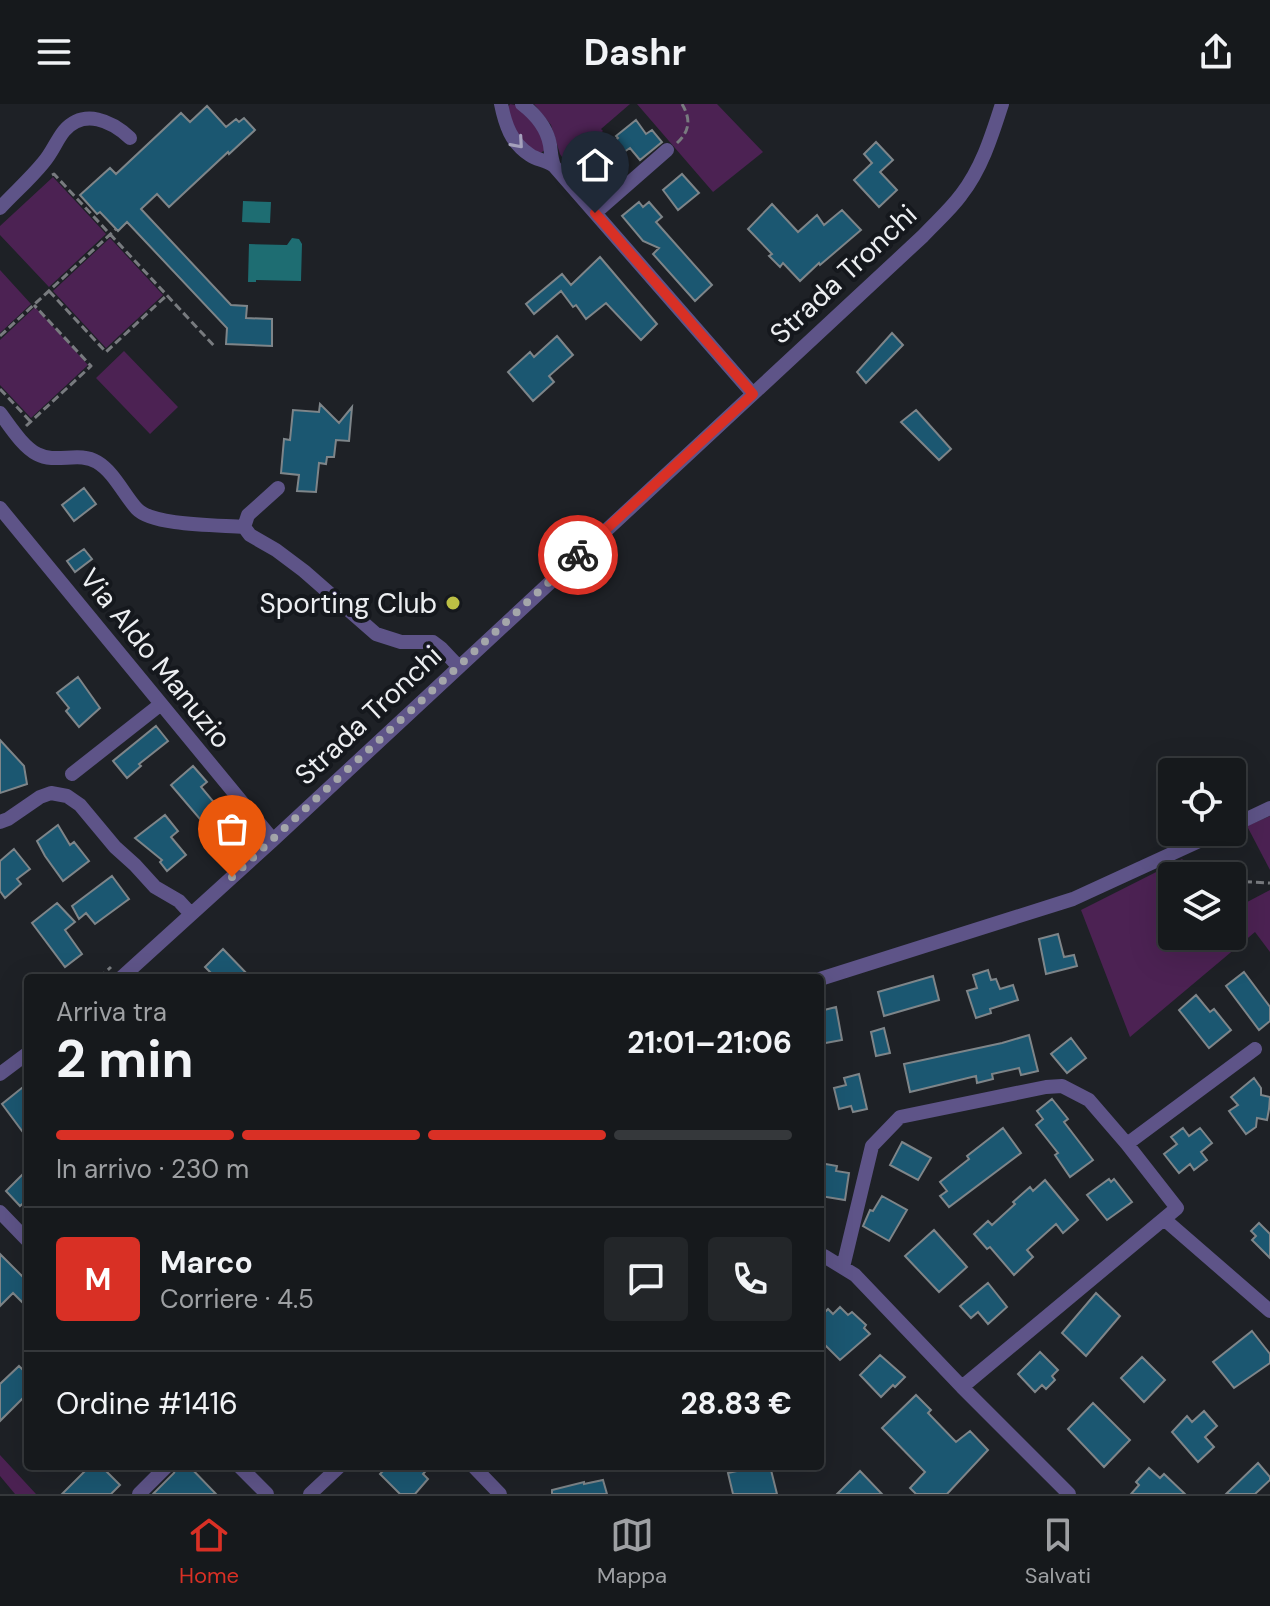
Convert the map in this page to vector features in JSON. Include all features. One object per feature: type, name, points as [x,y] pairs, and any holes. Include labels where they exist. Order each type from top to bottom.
[{"type":"street","points":[[501,104],[506,127],[518,145],[554,166],[753,394]]},
{"type":"street","points":[[522,104],[544,128],[554,166]]},
{"type":"street","name":"Strada Tronchi","points":[[125,974],[923,236],[952,206],[972,179],[990,141],[1002,104]]},
{"type":"street","points":[[0,208],[43,163],[67,128],[76,122],[96,118],[130,138]]},
{"type":"street","points":[[595,213],[667,150]]},
{"type":"street","points":[[0,413],[30,449],[42,456],[84,458],[97,462],[138,510],[148,517],[244,527]]},
{"type":"street","points":[[278,488],[244,521],[250,535],[304,571],[370,630],[394,641],[433,642],[458,666]]},
{"type":"street","name":"Via Aldo Manuzio","points":[[0,508],[273,840]]},
{"type":"street","points":[[72,774],[161,704]]},
{"type":"street","points":[[3,823],[40,797],[51,793],[67,796],[80,805],[152,885],[176,899],[191,914]]},
{"type":"street","points":[[1246,819],[1270,808]]},
{"type":"street","points":[[824,978],[1073,899],[1188,846]]},
{"type":"street","points":[[1127,1144],[1255,1049]]},
{"type":"street","points":[[0,1074],[24,1056]]},
{"type":"street","points":[[843,1267],[872,1146],[900,1117],[1046,1087],[1062,1086],[1089,1100],[1177,1208],[962,1387]]},
{"type":"street","points":[[0,1212],[24,1237]]},
{"type":"street","points":[[1164,1219],[1270,1311]]},
{"type":"street","points":[[824,1256],[855,1275],[1069,1494]]},
{"type":"street","points":[[139,1494],[163,1470]]},
{"type":"street","points":[[243,1470],[262,1492]]},
{"type":"street","points":[[310,1494],[336,1470]]},
{"type":"street","points":[[477,1470],[500,1494]]},
{"type":"path","points":[[667,150],[688,129],[688,117],[682,104]]},
{"type":"path","points":[[47,180],[54,174],[216,348]]},
{"type":"path","points":[[0,336],[116,229]]},
{"type":"path","points":[[49,291],[106,352],[167,295]]},
{"type":"path","points":[[17,434],[91,366],[34,305]]},
{"type":"path","points":[[0,389],[31,422]]},
{"type":"path","points":[[1246,882],[1270,883]]},
{"type":"path","points":[[103,974],[119,960]]},
{"type":"shaded area","points":[[510,104],[516,105],[540,129],[545,150],[539,154],[517,138],[507,108]]},
{"type":"shaded area","points":[[534,104],[630,104],[566,163],[551,125]]},
{"type":"shaded area","points":[[637,104],[717,104],[763,152],[713,192]]},
{"type":"shaded area","points":[[53,177],[106,234],[49,287],[0,235],[0,226]]},
{"type":"shaded area","points":[[110,238],[163,295],[106,348],[53,291]]},
{"type":"shaded area","points":[[0,270],[31,304],[0,333]]},
{"type":"shaded area","points":[[35,307],[88,365],[31,418],[0,385],[0,340]]},
{"type":"shaded area","points":[[124,351],[178,407],[150,434],[96,378]]},
{"type":"shaded area","points":[[1270,816],[1270,870],[1247,826]]},
{"type":"shaded area","points":[[1158,871],[1158,950],[1234,950],[1130,1037],[1081,910]]},
{"type":"shaded area","points":[[1270,890],[1270,952],[1255,932],[1246,940],[1246,903]]},
{"type":"shaded area","points":[[0,1455],[36,1494],[15,1494],[0,1476]]},
{"type":"water","points":[[243,201],[271,202],[270,223],[242,222]]},
{"type":"water","points":[[292,238],[299,239],[302,244],[301,281],[248,282],[249,244],[287,245]]},
{"type":"building","points":[[207,106],[226,127],[236,119],[239,122],[244,118],[255,130],[169,207],[157,194],[141,209],[231,305],[247,306],[246,318],[272,319],[272,346],[226,344],[227,328],[127,222],[118,231],[80,195],[110,168],[116,174],[181,113],[190,122]]},
{"type":"building","points":[[636,120],[646,134],[652,130],[662,142],[640,160],[630,148],[612,160],[622,176],[605,191],[585,168]]},
{"type":"building","points":[[876,142],[893,160],[880,172],[897,190],[879,207],[854,180],[872,163],[864,154]]},
{"type":"building","points":[[682,174],[699,193],[678,210],[663,190]]},
{"type":"building","points":[[639,202],[643,207],[649,202],[662,217],[656,222],[712,285],[695,301],[653,254],[659,248],[643,241],[622,216]]},
{"type":"building","points":[[772,204],[798,232],[817,215],[824,225],[842,210],[861,230],[800,281],[783,263],[780,267],[769,256],[772,254],[748,229]]},
{"type":"building","points":[[600,257],[657,324],[641,340],[606,303],[586,319],[561,291],[534,314],[526,304],[562,274],[571,285]]},
{"type":"building","points":[[892,333],[903,345],[866,383],[857,372]]},
{"type":"building","points":[[557,336],[573,355],[549,376],[554,382],[533,401],[508,372],[530,352],[534,357]]},
{"type":"building","points":[[320,404],[339,423],[352,407],[349,441],[336,440],[334,457],[327,457],[326,464],[319,463],[316,492],[297,491],[299,475],[281,473],[284,439],[290,440],[293,410],[319,412]]},
{"type":"building","points":[[916,410],[951,449],[939,460],[901,422]]},
{"type":"building","points":[[84,488],[96,504],[74,521],[62,505]]},
{"type":"building","points":[[84,549],[92,559],[75,572],[67,561]]},
{"type":"building","points":[[78,677],[100,708],[79,727],[57,693]]},
{"type":"building","points":[[156,726],[168,741],[127,778],[113,761]]},
{"type":"building","points":[[0,740],[24,766],[27,784],[0,793]]},
{"type":"building","points":[[193,766],[207,782],[201,787],[222,812],[205,825],[171,785]]},
{"type":"building","points":[[165,815],[178,831],[171,837],[186,855],[167,871],[160,862],[162,860],[135,838]]},
{"type":"building","points":[[58,825],[70,845],[74,842],[89,861],[63,881],[37,841]]},
{"type":"building","points":[[14,849],[30,869],[17,879],[21,884],[5,898],[0,891],[0,861]]},
{"type":"building","points":[[112,876],[129,899],[95,924],[86,913],[79,919],[72,906]]},
{"type":"building","points":[[57,903],[75,922],[65,930],[82,954],[65,967],[32,923]]},
{"type":"building","points":[[1058,934],[1064,957],[1074,955],[1077,966],[1046,974],[1039,939]]},
{"type":"building","points":[[223,949],[247,974],[212,974],[205,967]]},
{"type":"building","points":[[988,970],[991,980],[996,979],[1000,989],[1013,985],[1018,1000],[990,1009],[991,1013],[976,1018],[967,991],[977,988],[973,975]]},
{"type":"building","points":[[1244,972],[1270,1007],[1270,1021],[1259,1030],[1226,986]]},
{"type":"building","points":[[933,976],[939,1000],[884,1016],[878,992]]},
{"type":"building","points":[[1196,995],[1210,1012],[1214,1009],[1231,1030],[1209,1048],[1179,1010]]},
{"type":"building","points":[[836,1007],[842,1040],[824,1043],[824,1010]]},
{"type":"building","points":[[884,1028],[890,1053],[876,1056],[871,1032]]},
{"type":"building","points":[[1029,1035],[1038,1071],[1021,1075],[1019,1068],[992,1074],[993,1079],[977,1083],[976,1076],[910,1092],[904,1064]]},
{"type":"building","points":[[1071,1038],[1086,1058],[1067,1073],[1051,1054]]},
{"type":"building","points":[[859,1074],[867,1109],[853,1112],[851,1106],[839,1109],[834,1088],[846,1085],[844,1078]]},
{"type":"building","points":[[1254,1078],[1261,1088],[1261,1095],[1270,1097],[1269,1109],[1267,1120],[1257,1118],[1256,1127],[1246,1134],[1229,1111],[1238,1105],[1231,1097]]},
{"type":"building","points":[[24,1086],[24,1134],[2,1104]]},
{"type":"building","points":[[1052,1099],[1068,1119],[1064,1122],[1093,1160],[1070,1177],[1055,1155],[1058,1153],[1036,1125],[1043,1119],[1037,1111]]},
{"type":"building","points":[[1003,1128],[1021,1153],[949,1207],[940,1196],[947,1191],[940,1182]]},
{"type":"building","points":[[1183,1128],[1189,1136],[1200,1128],[1212,1143],[1201,1152],[1207,1160],[1194,1170],[1190,1164],[1179,1173],[1164,1154],[1177,1144],[1171,1137]]},
{"type":"building","points":[[902,1142],[931,1158],[918,1180],[890,1165]]},
{"type":"building","points":[[824,1164],[837,1166],[836,1171],[849,1173],[845,1200],[824,1197]]},
{"type":"building","points":[[24,1173],[24,1202],[20,1206],[6,1191]]},
{"type":"building","points":[[1109,1179],[1111,1182],[1114,1179],[1132,1202],[1107,1220],[1087,1195]]},
{"type":"building","points":[[1045,1180],[1078,1220],[1063,1233],[1056,1224],[1027,1250],[1033,1257],[1014,1275],[974,1234],[988,1221],[992,1225],[1030,1187],[1033,1191]]},
{"type":"building","points":[[882,1196],[907,1210],[889,1241],[863,1226],[870,1210],[873,1211]]},
{"type":"building","points":[[1259,1223],[1270,1234],[1270,1258],[1252,1240],[1256,1236],[1251,1231]]},
{"type":"building","points":[[934,1230],[967,1267],[939,1292],[905,1256]]},
{"type":"building","points":[[0,1254],[24,1278],[24,1304],[13,1293],[0,1306]]},
{"type":"building","points":[[988,1283],[1007,1307],[988,1324],[978,1312],[971,1318],[960,1306]]},
{"type":"building","points":[[1096,1293],[1120,1316],[1086,1356],[1062,1333]]},
{"type":"building","points":[[840,1307],[848,1315],[852,1312],[866,1325],[864,1328],[870,1334],[840,1360],[824,1344],[824,1313],[828,1309],[833,1314]]},
{"type":"building","points":[[1252,1331],[1270,1354],[1270,1363],[1234,1388],[1213,1362]]},
{"type":"building","points":[[1040,1352],[1058,1370],[1052,1376],[1055,1380],[1046,1389],[1042,1385],[1035,1392],[1018,1374]]},
{"type":"building","points":[[880,1355],[905,1377],[881,1397],[860,1375]]},
{"type":"building","points":[[1142,1357],[1165,1380],[1144,1402],[1121,1378]]},
{"type":"building","points":[[19,1366],[24,1371],[24,1397],[0,1421],[0,1384]]},
{"type":"building","points":[[916,1395],[931,1410],[928,1413],[956,1442],[970,1431],[988,1450],[947,1494],[916,1494],[910,1488],[925,1472],[882,1428]]},
{"type":"building","points":[[1093,1403],[1130,1440],[1104,1467],[1068,1429]]},
{"type":"building","points":[[1204,1411],[1217,1426],[1205,1437],[1214,1447],[1198,1462],[1172,1432],[1187,1416],[1192,1422]]},
{"type":"building","points":[[1258,1463],[1270,1480],[1255,1494],[1226,1494]]},
{"type":"building","points":[[1149,1468],[1160,1478],[1164,1474],[1185,1494],[1131,1494],[1139,1485],[1136,1482]]},
{"type":"building","points":[[86,1470],[105,1470],[120,1485],[111,1494],[62,1494]]},
{"type":"building","points":[[175,1470],[193,1470],[216,1494],[153,1494]]},
{"type":"building","points":[[384,1470],[426,1470],[423,1474],[428,1479],[415,1494],[400,1494],[380,1474]]},
{"type":"building","points":[[771,1470],[777,1494],[733,1494],[728,1473]]},
{"type":"building","points":[[860,1471],[882,1494],[837,1494]]},
{"type":"building","points":[[603,1480],[607,1494],[552,1494],[552,1490]]},
{"type":"way so far","points":[[232,877],[578,555]]},
{"type":"place","name":"Sporting Club","points":[[453,603]]},
{"type":"route","points":[[578,555],[753,394],[595,213]]}]
